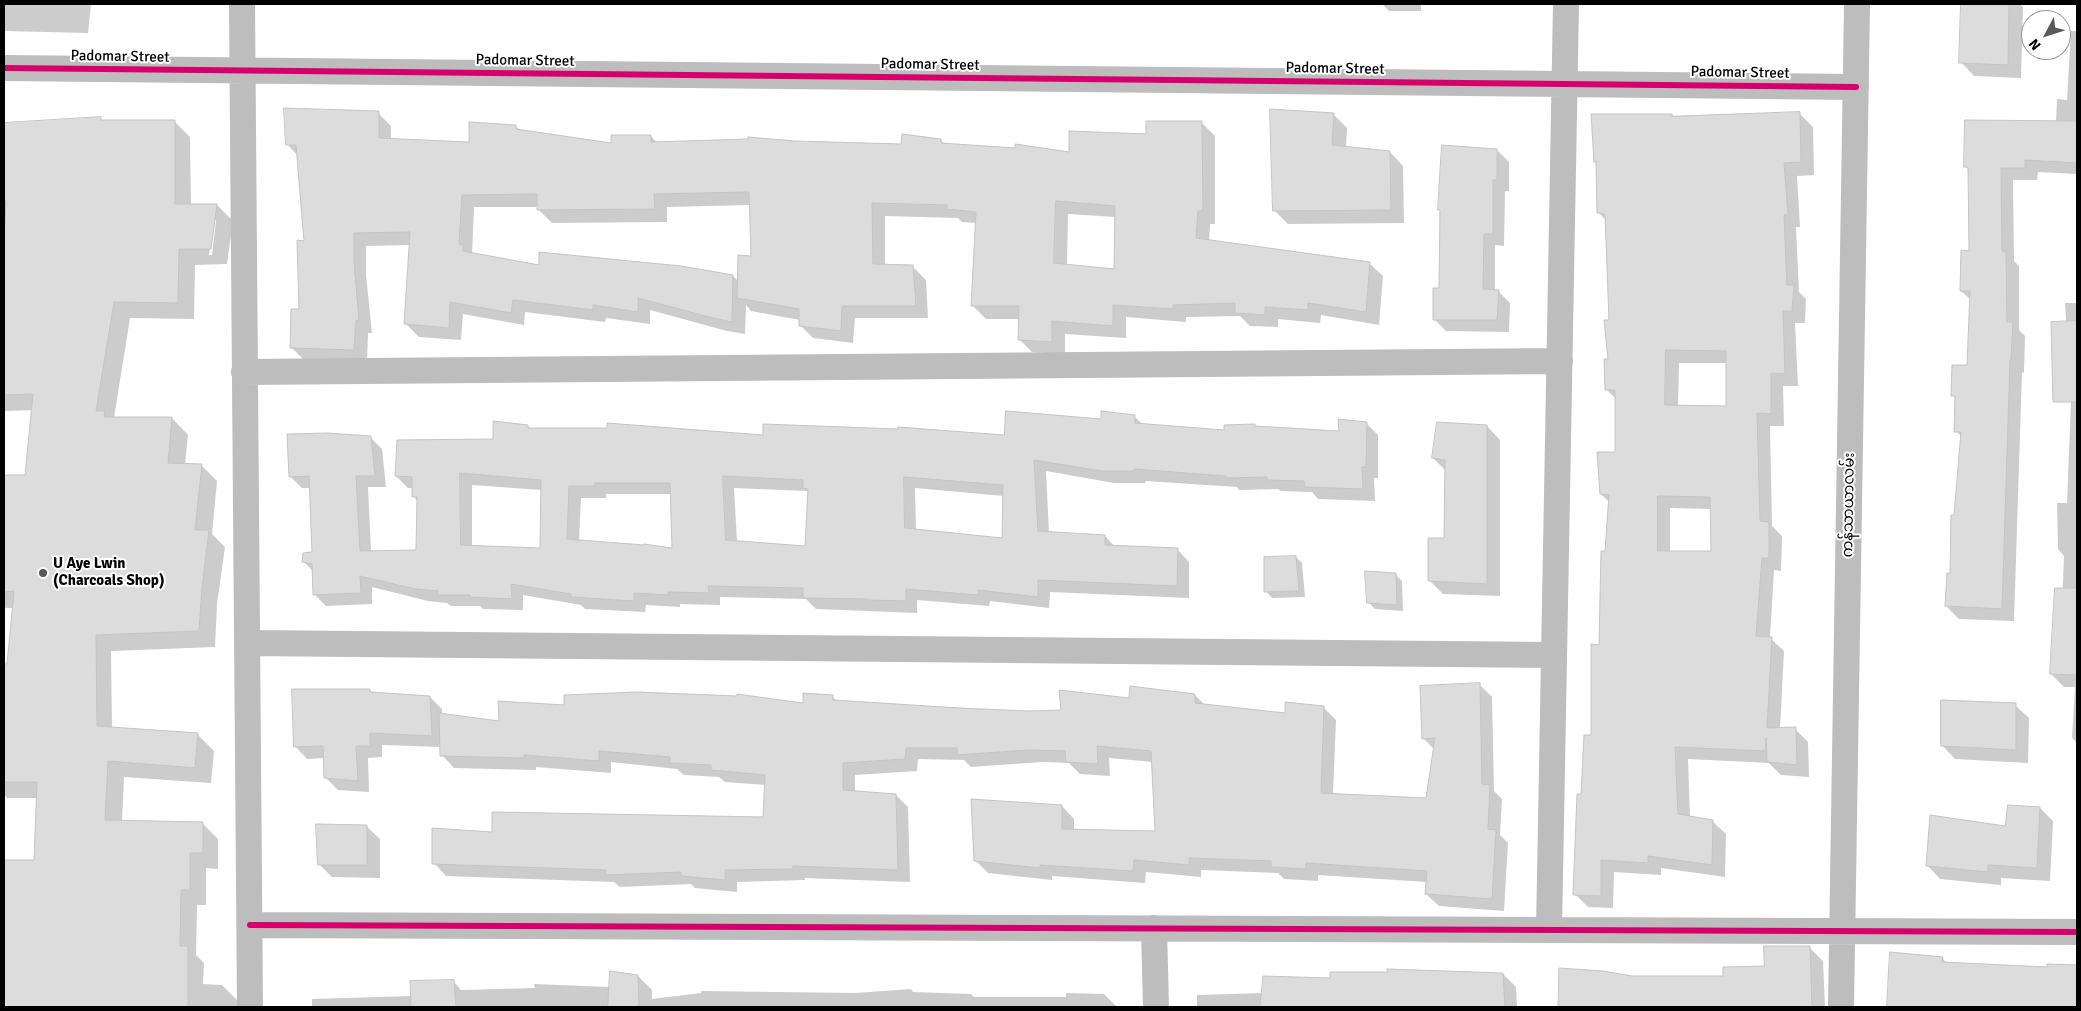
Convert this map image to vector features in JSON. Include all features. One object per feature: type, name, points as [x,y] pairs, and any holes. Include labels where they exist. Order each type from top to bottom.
[{"type":"street","points":[[242,4],[250,1007]]},
{"type":"street","points":[[1549,930],[1566,4]]},
{"type":"street","name":"ကန်သာယာလမ်း","points":[[1841,1007],[1857,4]]},
{"type":"street","name":"Padomar Street","points":[[4,68],[1856,87]]},
{"type":"street","points":[[244,372],[1560,361]]},
{"type":"street","points":[[247,643],[1554,655]]},
{"type":"street","points":[[250,925],[2077,932]]},
{"type":"street","points":[[1154,928],[1156,1007]]},
{"type":"building","points":[[1961,4],[2009,4],[2008,65],[1959,63]]},
{"type":"building","points":[[284,108],[379,111],[379,138],[469,142],[469,122],[516,125],[516,129],[611,143],[611,135],[651,135],[651,142],[748,139],[748,137],[795,141],[901,144],[902,134],[941,139],[941,143],[1015,148],[1015,144],[1069,152],[1069,131],[1146,134],[1146,121],[1202,121],[1203,211],[1198,211],[1196,238],[1370,262],[1366,312],[1308,303],[1308,310],[1265,307],[1265,315],[1235,313],[1235,303],[1173,305],[1173,309],[1113,305],[1113,326],[1052,321],[1052,342],[1018,340],[1019,306],[971,306],[976,212],[947,209],[947,205],[872,203],[873,264],[913,265],[916,306],[842,306],[841,331],[799,326],[799,309],[737,298],[738,255],[751,256],[749,192],[654,194],[655,209],[537,210],[537,194],[462,195],[459,244],[463,245],[463,251],[539,265],[539,252],[681,266],[733,275],[732,322],[638,298],[638,312],[593,305],[593,310],[513,300],[511,313],[450,302],[449,328],[404,324],[410,232],[354,233],[354,261],[359,321],[356,320],[354,350],[290,348],[291,309],[299,309],[297,240],[304,241],[296,145],[286,145]],"holes":[[[1056,201],[1115,206],[1114,269],[1054,263]]]},
{"type":"building","points":[[1270,109],[1334,113],[1332,145],[1390,151],[1391,210],[1273,211]]},
{"type":"building","points":[[1800,112],[1801,162],[1784,163],[1788,214],[1784,215],[1787,285],[1794,285],[1792,311],[1783,311],[1785,374],[1771,373],[1771,414],[1757,413],[1760,521],[1769,522],[1769,558],[1762,558],[1756,636],[1772,637],[1767,728],[1796,727],[1797,765],[1767,762],[1766,738],[1765,751],[1675,747],[1678,814],[1713,820],[1712,865],[1648,856],[1648,863],[1601,860],[1601,896],[1573,895],[1577,794],[1581,794],[1584,735],[1591,735],[1591,644],[1599,645],[1601,551],[1605,551],[1609,495],[1600,494],[1597,452],[1615,452],[1615,390],[1605,390],[1604,359],[1608,359],[1604,320],[1609,320],[1605,214],[1597,213],[1596,162],[1594,162],[1591,114],[1672,114],[1672,116]],"holes":[[[1666,350],[1726,351],[1726,406],[1665,405]],[[1658,496],[1710,497],[1711,551],[1658,551]]]},
{"type":"building","points":[[101,117],[101,120],[175,120],[175,204],[217,204],[211,249],[179,249],[178,303],[114,302],[96,411],[105,411],[104,417],[172,417],[168,463],[202,464],[195,530],[209,530],[199,631],[96,635],[97,726],[198,733],[195,768],[108,761],[105,820],[203,822],[203,853],[190,853],[190,890],[181,890],[180,946],[188,946],[188,1007],[4,1007],[4,860],[34,860],[37,782],[4,782],[4,664],[7,664],[14,591],[4,592],[4,475],[25,475],[33,394],[4,395],[4,245],[6,201],[4,201],[4,123]]},
{"type":"building","points":[[1965,120],[2077,121],[2077,163],[2025,160],[2025,168],[2001,168],[2002,251],[2006,252],[2007,322],[2013,322],[2010,360],[2002,609],[1945,606],[1947,573],[1950,573],[1951,515],[1954,515],[1961,432],[1954,432],[1955,396],[1951,396],[1952,365],[1967,365],[1970,291],[1960,291],[1961,250],[1969,251],[1968,167],[1964,167]]},
{"type":"building","points":[[1442,145],[1497,149],[1497,180],[1493,180],[1493,234],[1484,234],[1483,289],[1499,290],[1497,320],[1433,320],[1433,288],[1439,288],[1440,210],[1438,210]]},
{"type":"building","points":[[2077,321],[2077,402],[2053,402],[2051,322]]},
{"type":"building","points":[[1006,411],[1101,419],[1101,411],[1135,415],[1135,423],[1224,430],[1224,425],[1255,424],[1255,426],[1339,431],[1338,419],[1367,422],[1366,467],[1362,467],[1363,489],[1305,487],[1304,481],[1267,480],[1267,477],[1226,478],[1226,476],[1134,469],[1134,471],[1101,471],[1034,460],[1038,531],[1105,535],[1105,545],[1178,548],[1177,586],[1038,580],[1038,597],[978,590],[978,595],[906,589],[906,601],[803,598],[803,588],[708,586],[709,593],[668,592],[668,595],[634,593],[634,601],[571,597],[571,594],[511,584],[512,599],[470,597],[470,595],[437,595],[438,591],[415,589],[360,576],[361,593],[313,595],[312,564],[302,562],[303,553],[312,552],[309,476],[289,477],[287,434],[327,433],[371,436],[375,476],[356,476],[360,551],[416,550],[417,497],[412,497],[412,477],[395,476],[397,440],[493,439],[493,421],[528,425],[528,428],[607,428],[607,423],[763,435],[763,424],[898,429],[898,427],[1004,435]],"holes":[[[460,473],[541,480],[540,548],[461,545]],[[723,476],[803,480],[803,488],[808,489],[805,546],[726,540]],[[904,477],[1003,485],[1002,538],[905,528]],[[595,483],[670,483],[672,548],[644,544],[567,539],[569,486],[595,486]]]},
{"type":"building","points":[[1437,422],[1487,425],[1487,584],[1428,581],[1428,538],[1444,538],[1445,460],[1432,458]]},
{"type":"building","points":[[1296,556],[1299,591],[1264,592],[1264,557]]},
{"type":"building","points":[[1365,571],[1396,573],[1397,605],[1367,603]]},
{"type":"building","points":[[2055,588],[2077,588],[2077,675],[2050,674]]},
{"type":"building","points":[[1480,683],[1482,784],[1490,785],[1488,829],[1496,830],[1492,899],[1425,894],[1427,871],[1306,863],[1306,869],[1271,867],[1271,861],[1189,858],[1189,865],[1134,860],[1133,871],[1040,865],[1040,868],[974,861],[971,799],[1062,805],[1062,829],[1155,831],[1151,751],[1097,746],[1098,764],[1066,762],[1065,751],[1029,750],[957,755],[957,748],[906,748],[905,759],[843,763],[843,790],[896,794],[898,870],[793,866],[793,869],[725,870],[725,880],[681,876],[681,872],[606,875],[606,870],[432,864],[432,828],[492,832],[492,812],[763,817],[765,775],[711,770],[711,765],[670,763],[670,757],[599,751],[599,761],[524,755],[524,758],[440,756],[439,713],[499,721],[498,701],[564,705],[564,695],[637,692],[737,696],[737,694],[803,703],[803,693],[833,695],[833,700],[1029,711],[1061,710],[1059,690],[1129,698],[1130,686],[1195,694],[1195,703],[1285,713],[1285,702],[1324,706],[1321,793],[1426,798],[1435,738],[1422,739],[1420,686]]},
{"type":"building","points":[[292,689],[370,689],[370,692],[430,696],[432,736],[370,733],[370,746],[356,746],[358,781],[324,778],[323,746],[294,747]]},
{"type":"building","points":[[1941,700],[2016,703],[2016,750],[1941,746]]},
{"type":"building","points":[[2008,805],[2040,807],[2037,868],[1988,865],[1988,872],[1926,866],[1930,815],[2005,826]]},
{"type":"building","points":[[316,824],[367,825],[367,865],[318,865]]},
{"type":"building","points":[[1764,946],[1810,946],[1812,1007],[1558,1007],[1559,968],[1603,971],[1632,976],[1723,976],[1723,967],[1764,966]]},
{"type":"building","points":[[1890,952],[1943,957],[1942,962],[2047,967],[2047,964],[2077,965],[2077,1007],[1887,1007]]},
{"type":"building","points":[[1387,969],[1503,973],[1505,1007],[1260,1007],[1263,976],[1330,978],[1330,972],[1388,972]]},
{"type":"building","points":[[610,971],[638,975],[639,1007],[608,1007]]},
{"type":"building","points":[[454,980],[456,1007],[411,1007],[410,981]]},
{"type":"cycle path","points":[[4,68],[1856,87]]},
{"type":"cycle path","points":[[250,925],[2077,932]]},
{"type":"place","name":"U Aye Lwin (Charcoals Shop)","points":[[43,573]]}]
